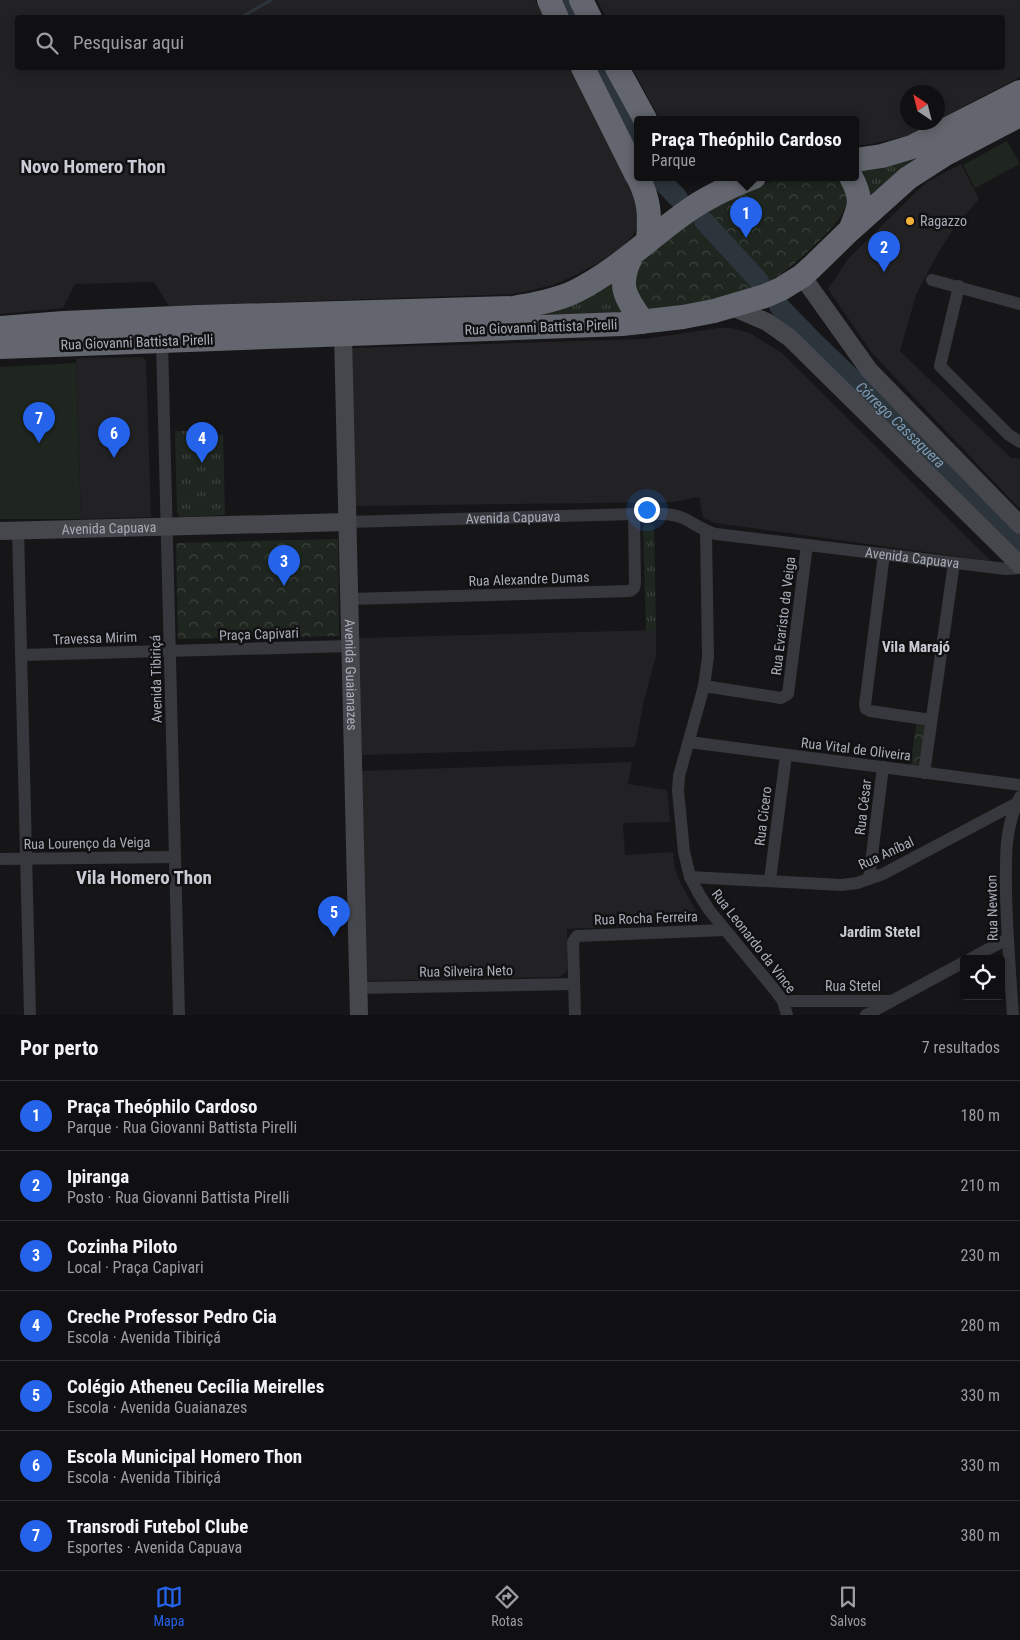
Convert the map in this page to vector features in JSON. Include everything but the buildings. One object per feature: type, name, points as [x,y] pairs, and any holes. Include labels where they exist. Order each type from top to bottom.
[{"type":"highway","points":[[549,0],[556,15]]},
{"type":"highway","points":[[581,0],[588,15]]},
{"type":"highway","points":[[583,70],[634,170]]},
{"type":"highway","points":[[618,70],[643,116]]},
{"type":"highway","points":[[859,159],[882,156],[912,146],[1020,92]]},
{"type":"highway","name":"Rua Giovanni Battista Pirelli","points":[[0,347],[576,326],[643,322],[684,317],[732,307],[782,289],[802,276],[896,188],[920,170],[1020,115]]},
{"type":"highway","points":[[639,181],[648,203],[650,214],[640,248],[626,267],[623,286],[625,296],[643,322]]},
{"type":"highway","name":"Rua Giovanni Battista Pirelli","points":[[0,328],[56,323],[198,317],[514,308],[535,304],[572,292],[609,272],[704,200],[745,181]]},
{"type":"highway","points":[[850,230],[860,208],[857,187],[853,181]]},
{"type":"main road","points":[[802,276],[869,370],[1020,524]]},
{"type":"main road","points":[[732,307],[767,322],[790,338],[1020,567]]},
{"type":"main road","name":"Avenida Guaianazes","points":[[343,334],[359,1015]]},
{"type":"main road","name":"Avenida Capuava","points":[[0,531],[346,522]]},
{"type":"street","points":[[932,280],[1020,304]]},
{"type":"street","points":[[959,286],[940,366],[1009,436],[1020,442]]},
{"type":"street","name":"Avenida Tibiriçá","points":[[162,342],[179,1015]]},
{"type":"street","name":"Avenida Capuava","points":[[346,522],[634,514],[667,515],[680,517],[706,531],[1006,569],[1020,567]]},
{"type":"street","name":"Rua Alexandre Dumas","points":[[348,599],[630,591],[634,588],[635,583],[634,514]]},
{"type":"street","points":[[18,530],[30,1015]]},
{"type":"street","name":"Rua Leonardo da Vince","points":[[706,531],[708,657],[704,686],[679,776],[678,791],[684,852],[690,877],[709,910],[783,1001],[787,1015]]},
{"type":"street","name":"Rua Evaristo da Veiga","points":[[704,686],[778,698],[788,694],[807,545]]},
{"type":"street","points":[[884,554],[866,709],[931,720]]},
{"type":"street","points":[[924,773],[954,563]]},
{"type":"street","name":"Praça Capivari","points":[[170,651],[350,646]]},
{"type":"street","name":"Travessa Mirim","points":[[21,656],[170,651]]},
{"type":"street","name":"Rua Vital de Oliveira","points":[[689,742],[1020,785]]},
{"type":"street","name":"Rua Cícero","points":[[770,880],[786,755]]},
{"type":"street","name":"Rua César","points":[[869,879],[883,767]]},
{"type":"street","name":"Rua Aníbal","points":[[690,877],[842,885],[857,883],[890,870],[1018,800]]},
{"type":"street","name":"Rua Newton","points":[[1013,1015],[1007,939],[1007,836],[1010,819],[1018,800]]},
{"type":"street","name":"Rua Lourenço da Veiga","points":[[0,859],[175,857]]},
{"type":"street","name":"Rua Rocha Ferreira","points":[[574,984],[573,942],[574,938],[580,935],[725,930]]},
{"type":"street","points":[[977,955],[1007,939]]},
{"type":"street","points":[[866,1015],[960,964]]},
{"type":"street","points":[[574,984],[575,1015]]},
{"type":"street","name":"Rua Silveira Neto","points":[[358,988],[574,984]]},
{"type":"street","name":"Rua Stetel","points":[[783,1001],[893,1000]]},
{"type":"shaded area","points":[[0,0],[535,0],[543,15],[15,15],[15,70],[570,70],[637,199],[639,222],[633,235],[623,246],[600,262],[574,276],[553,285],[514,294],[169,306],[154,282],[75,284],[63,308],[0,314]]},
{"type":"shaded area","points":[[597,0],[1020,0],[1020,77],[945,116],[945,85],[900,85],[900,130],[919,130],[907,136],[859,146],[859,116],[658,116],[633,70],[1005,70],[1005,15],[604,15]]},
{"type":"shaded area","points":[[961,164],[979,199],[954,228],[938,253],[916,295],[900,351],[1011,458],[1020,459],[1020,509],[872,353],[828,289],[848,259],[919,189],[927,182]]},
{"type":"shaded area","points":[[719,328],[748,332],[782,353],[991,561],[715,523],[703,518],[699,497],[673,502],[357,506],[355,504],[352,348],[644,339]]},
{"type":"shaded area","points":[[142,357],[146,361],[151,517],[81,519],[76,358]]},
{"type":"shaded area","points":[[656,630],[656,656],[644,700],[635,747],[360,755],[358,638]]},
{"type":"shaded area","points":[[632,762],[628,784],[667,790],[670,822],[623,823],[625,855],[673,852],[675,869],[681,884],[699,916],[699,920],[696,923],[567,929],[567,969],[559,977],[366,981],[361,771]]},
{"type":"green space","points":[[1007,141],[1020,164],[975,188],[963,165]]},
{"type":"green space","points":[[943,144],[870,200],[859,176],[859,168]]},
{"type":"green space","points":[[774,181],[842,181],[849,193],[840,218],[827,233],[792,265],[759,287],[732,296],[703,302],[646,310],[634,287],[634,279],[640,264],[708,210],[757,185]]},
{"type":"green space","points":[[616,279],[628,315],[534,316]]},
{"type":"green space","points":[[76,363],[81,519],[0,519],[0,367]]},
{"type":"green space","points":[[175,431],[189,431],[189,436],[223,435],[225,515],[180,517],[177,513]]},
{"type":"green space","points":[[646,524],[654,525],[656,630],[646,631],[643,528]]},
{"type":"green space","points":[[338,539],[339,636],[178,639],[176,543]]},
{"type":"green space","points":[[917,721],[926,724],[921,764],[916,767],[910,766]]},
{"type":"waterway","points":[[245,15],[271,0]]},
{"type":"waterway","name":"Córrego Cassaquera","points":[[566,0],[574,15]]},
{"type":"waterway","name":"Córrego Cassaquera","points":[[601,70],[634,134]]},
{"type":"waterway","name":"Córrego Cassaquera","points":[[662,181],[678,198]]},
{"type":"waterway","name":"Córrego Cassaquera","points":[[704,221],[759,281]]},
{"type":"waterway","name":"Córrego Cassaquera","points":[[779,306],[964,486],[1020,544]]},
{"type":"waterway","points":[[782,322],[787,315]]},
{"type":"place","name":"Ragazzo","points":[[910,221]]},
{"type":"place","name":"Praça Theóphilo Cardoso","points":[[746,238]]},
{"type":"place","name":"Ipiranga","points":[[884,272]]},
{"type":"place","name":"Transrodi Futebol Clube","points":[[39,443]]},
{"type":"place","name":"Escola Municipal Homero Thon","points":[[114,458]]},
{"type":"place","name":"Creche Professor Pedro Cia","points":[[202,463]]},
{"type":"place","name":"Cozinha Piloto","points":[[284,586]]},
{"type":"place","name":"Colégio Atheneu Cecília Meirelles","points":[[334,937]]},
{"type":"district","name":"Novo Homero Thon","points":[[93,166]]},
{"type":"district","name":"Vila Marajó","points":[[916,647]]},
{"type":"district","name":"Vila Homero Thon","points":[[144,877]]},
{"type":"district","name":"Jardim Stetel","points":[[880,932]]}]
